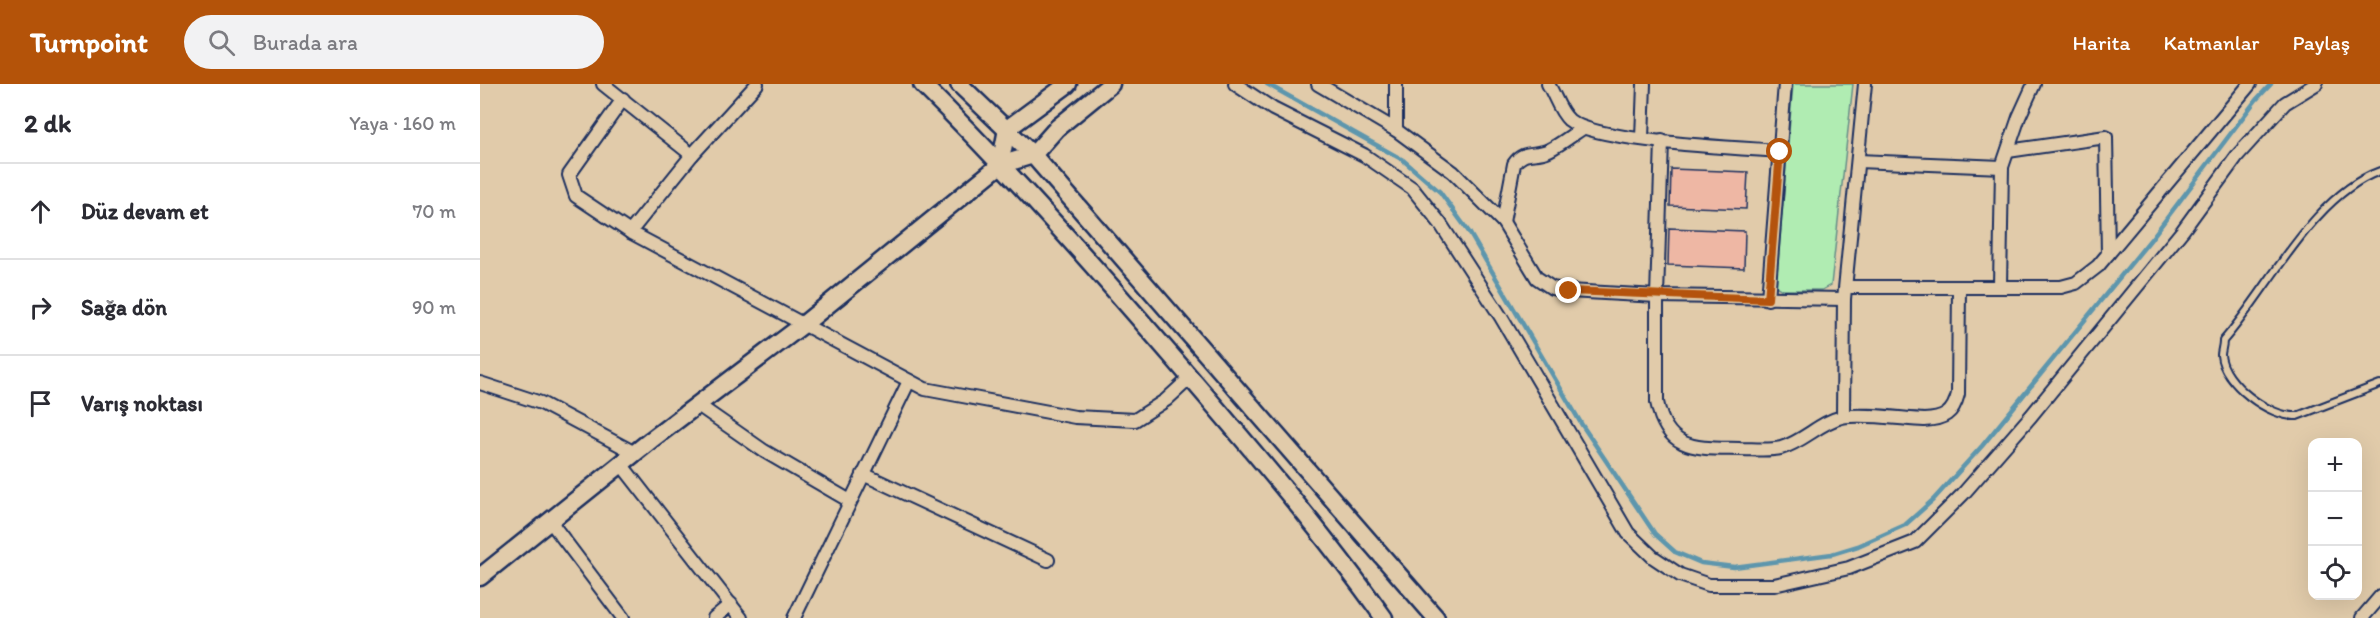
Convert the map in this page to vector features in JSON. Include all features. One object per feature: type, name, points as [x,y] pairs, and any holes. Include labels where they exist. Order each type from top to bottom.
[{"type":"main road","points":[[922,84],[1000,165],[1190,378],[1260,459],[1384,618]]},
{"type":"main road","points":[[959,84],[1033,155],[1436,618]]},
{"type":"main road","points":[[1000,165],[1007,129],[1068,84]]},
{"type":"main road","points":[[480,577],[635,453],[804,324],[1000,165],[1033,155],[1057,128],[1111,84]]},
{"type":"main road","points":[[1366,594],[1372,618]]},
{"type":"street","points":[[603,84],[692,155]]},
{"type":"street","points":[[630,232],[692,155],[757,84]]},
{"type":"street","points":[[1234,84],[1273,109],[1364,155],[1412,188],[1440,223],[1501,317],[1629,533],[1653,557],[1680,575],[1708,585],[1774,585],[1849,568],[1916,542],[1963,494],[2031,416],[2183,230],[2237,156],[2286,103],[2316,84]]},
{"type":"street","points":[[1318,84],[1396,130],[1453,172],[1503,222],[1537,278],[1552,288],[1657,296],[1768,299],[1959,287],[2061,287],[2076,283],[2108,254],[2250,84]]},
{"type":"street","points":[[1396,84],[1396,130]]},
{"type":"street","points":[[1548,84],[1563,113],[1583,128],[1662,141],[1780,152]]},
{"type":"street","points":[[1642,138],[1644,84]]},
{"type":"street","points":[[1768,299],[1785,84]]},
{"type":"street","points":[[1843,416],[1845,293],[1865,84]]},
{"type":"street","points":[[2000,286],[2002,167],[2034,84]]},
{"type":"street","points":[[623,99],[569,175],[576,196],[630,232],[925,389],[988,403],[1075,417],[1135,420],[1166,400],[1190,378]]},
{"type":"street","points":[[1503,222],[1514,164],[1518,157],[1523,154],[1549,150],[1583,128]]},
{"type":"street","points":[[2008,151],[2106,137],[2108,254]]},
{"type":"street","points":[[1662,141],[1657,296],[1657,402],[1660,418],[1669,434],[1677,441],[1708,448],[1782,448],[1843,416],[1924,420],[1938,419],[1947,415],[1955,406],[1958,394],[1959,287]]},
{"type":"street","points":[[1858,160],[2002,167]]},
{"type":"street","points":[[794,618],[909,381]]},
{"type":"street","points":[[480,383],[541,403],[635,453]]},
{"type":"street","points":[[698,405],[764,451],[850,501]]},
{"type":"street","points":[[621,464],[741,618]]},
{"type":"street","points":[[863,474],[1048,560]]},
{"type":"street","points":[[550,521],[623,618]]},
{"type":"street","points":[[2362,618],[2380,597]]},
{"type":"street","points":[[714,618],[731,604]]},
{"type":"lane","points":[[2380,171],[2364,177],[2344,191],[2303,234],[2223,341],[2221,355],[2225,366],[2247,396],[2275,414],[2287,417],[2297,416],[2380,384]]},
{"type":"green space","points":[[1793,84],[1853,84],[1831,285],[1822,290],[1782,290],[1776,286]]},
{"type":"building","points":[[1671,169],[1748,172],[1746,209],[1670,206]]},
{"type":"building","points":[[1669,228],[1745,231],[1744,268],[1668,265]]},
{"type":"waterway","points":[[1267,84],[1403,160],[1440,192],[1469,232],[1582,425],[1655,534],[1675,552],[1701,563],[1734,567],[1832,554],[1858,546],[1905,525],[1933,500],[1982,446],[2151,239],[2256,100],[2271,84]]},
{"type":"route","points":[[1569,291],[1768,299],[1780,152]]}]
